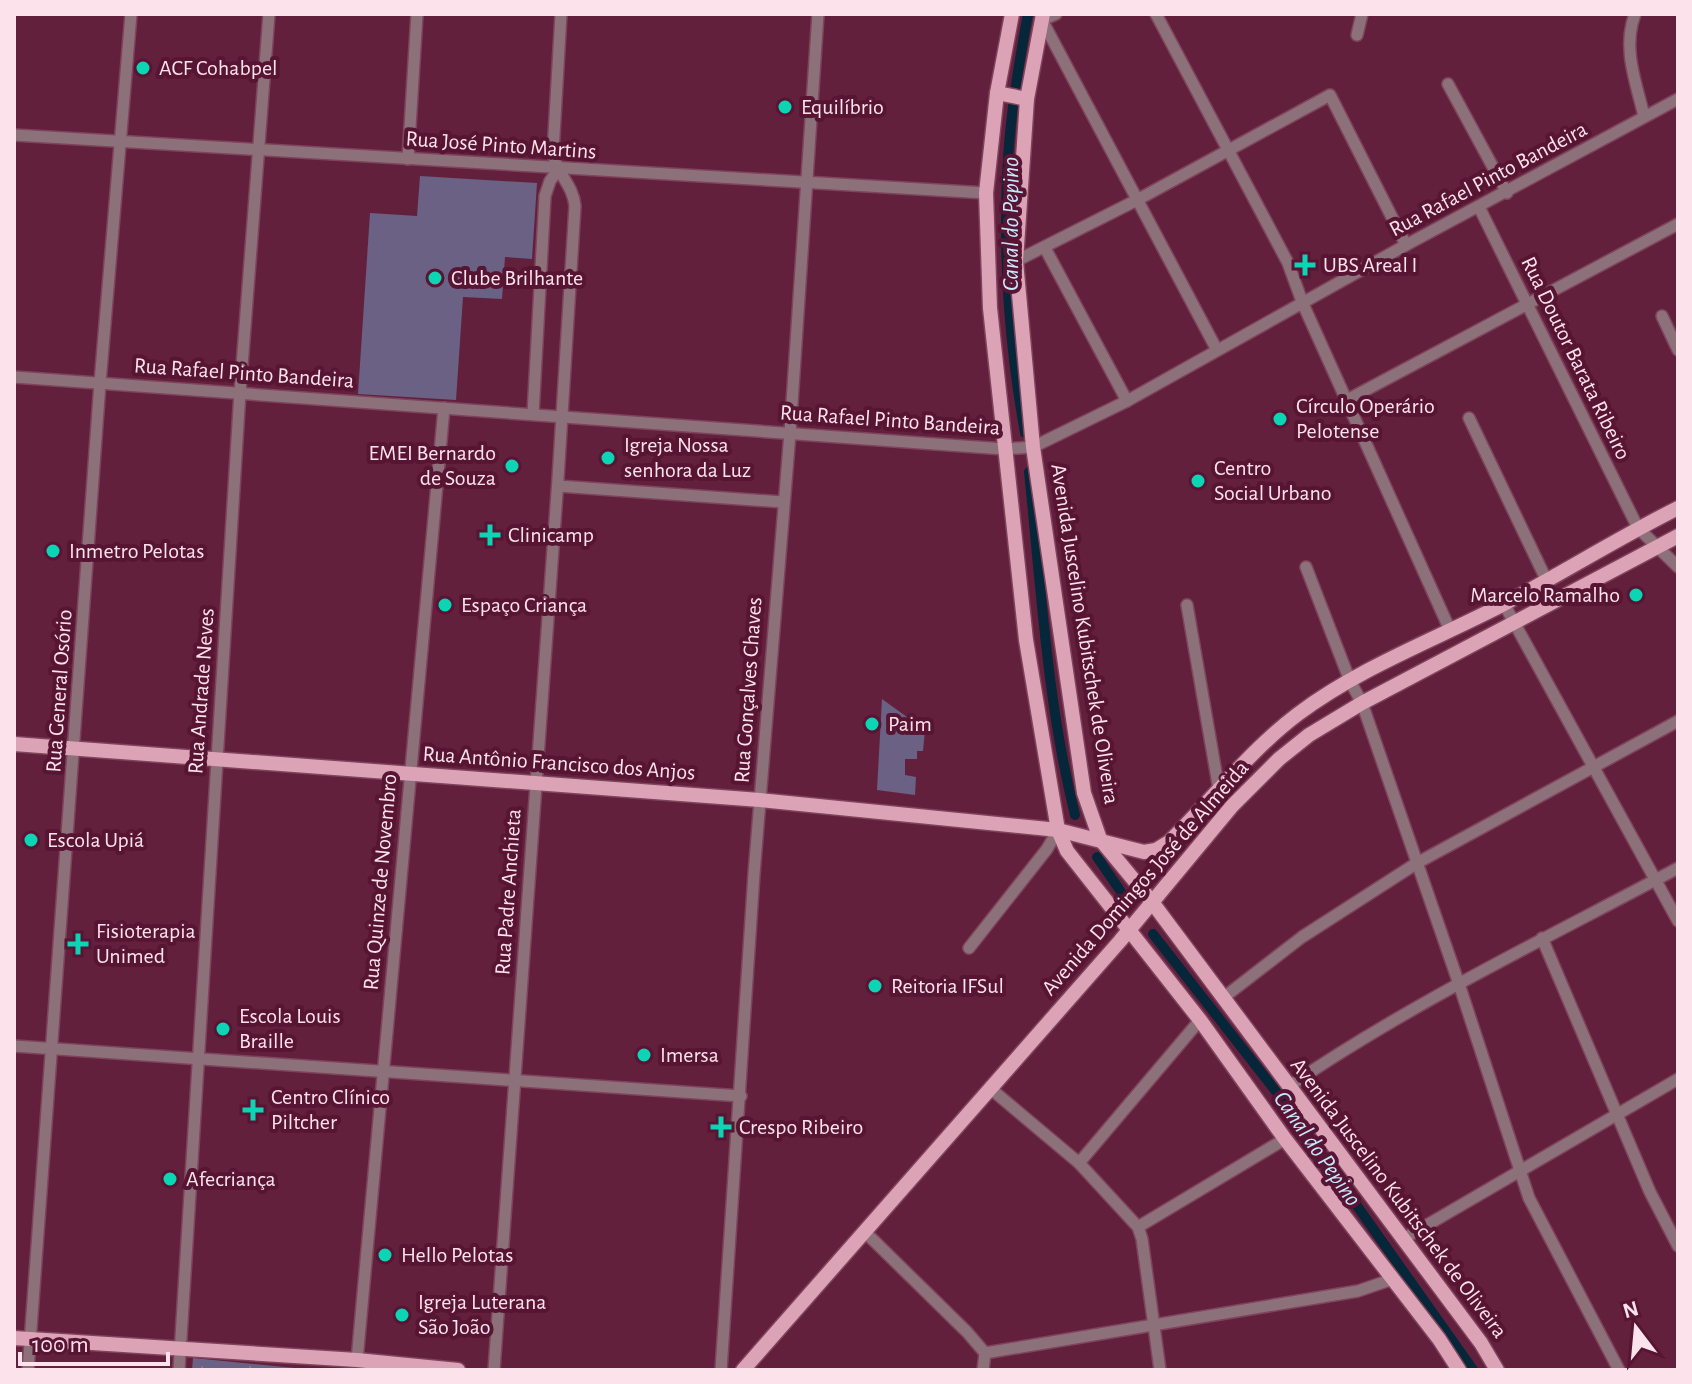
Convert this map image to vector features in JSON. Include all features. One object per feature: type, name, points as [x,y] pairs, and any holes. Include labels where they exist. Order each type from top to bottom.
[{"type":"main road","points":[[1012,14],[986,193],[990,308],[1026,640],[1058,830],[1067,851],[1200,1020],[1285,1139],[1459,1370]]},
{"type":"main road","name":"Avenida Juscelino Kubitschek de Oliveira","points":[[1047,16],[1024,99],[1016,261],[1033,447],[1084,793],[1100,839],[1152,902],[1481,1343],[1497,1370]]},
{"type":"main road","points":[[1000,94],[1024,99]]},
{"type":"main road","name":"Avenida Domingos José de Almeida","points":[[1100,839],[1124,849],[1156,850],[1169,842],[1277,730],[1301,711],[1350,681],[1504,604],[1678,508]]},
{"type":"main road","name":"Avenida Domingos José de Almeida","points":[[743,1370],[1129,932],[1232,806],[1279,759],[1309,735],[1362,703],[1678,536]]},
{"type":"main road","name":"Rua Antônio Francisco dos Anjos","points":[[14,744],[760,800],[1058,830],[1100,839]]},
{"type":"main road","points":[[14,1338],[180,1347],[458,1370]]},
{"type":"street","name":"Rua General Osório","points":[[28,1370],[76,749],[100,383],[131,14]]},
{"type":"street","name":"Rua Andrade Neves","points":[[179,1370],[240,392],[269,14]]},
{"type":"street","points":[[408,159],[417,14]]},
{"type":"street","points":[[561,14],[553,152],[558,170],[574,197]]},
{"type":"street","name":"Rua Gonçalves Chaves","points":[[721,1370],[818,14]]},
{"type":"street","points":[[1156,14],[1288,263],[1303,304],[1450,630]]},
{"type":"street","points":[[1357,35],[1362,14]]},
{"type":"street","points":[[1635,14],[1629,31],[1628,48],[1644,116]]},
{"type":"street","points":[[1047,16],[1137,200],[1217,350]]},
{"type":"street","points":[[1448,84],[1507,193]]},
{"type":"street","points":[[1016,261],[1137,200],[1330,95],[1406,245]]},
{"type":"street","name":"Rua Rafael Pinto Bandeira","points":[[14,377],[1004,449],[1033,447],[1127,401],[1406,245],[1678,99]]},
{"type":"street","name":"Rua José Pinto Martins","points":[[14,135],[558,170],[986,193]]},
{"type":"street","points":[[533,414],[545,196],[558,170]]},
{"type":"street","points":[[545,196],[559,189],[574,197]]},
{"type":"street","name":"Rua Padre Anchieta","points":[[494,1370],[558,486],[574,197]]},
{"type":"street","name":"Rua Doutor Barata Ribeiro","points":[[1479,207],[1638,528]]},
{"type":"street","points":[[1347,400],[1678,224]]},
{"type":"street","points":[[1045,248],[1127,401]]},
{"type":"street","points":[[1662,316],[1678,350]]},
{"type":"street","name":"Rua Quinze de Novembro","points":[[357,1360],[444,408]]},
{"type":"street","points":[[1469,418],[1546,579]]},
{"type":"street","points":[[558,486],[783,502]]},
{"type":"street","points":[[1638,528],[1678,567]]},
{"type":"street","points":[[1306,567],[1350,681],[1362,703],[1536,1215],[1619,1370]]},
{"type":"street","points":[[1504,604],[1678,921]]},
{"type":"street","points":[[1187,605],[1219,790]]},
{"type":"street","points":[[1223,998],[1302,937],[1417,863],[1678,721]]},
{"type":"street","points":[[969,948],[1047,849],[1058,830]]},
{"type":"street","points":[[1288,1087],[1345,1048],[1542,938],[1678,868]]},
{"type":"street","points":[[1542,938],[1616,1116],[1678,1246]]},
{"type":"street","points":[[1079,1163],[1200,1020]]},
{"type":"street","points":[[14,1046],[741,1096]]},
{"type":"street","points":[[1403,1239],[1678,1079]]},
{"type":"street","points":[[991,1089],[1079,1163],[1138,1227],[1160,1370]]},
{"type":"street","points":[[1138,1227],[1285,1139]]},
{"type":"street","points":[[865,1232],[985,1353],[983,1370]]},
{"type":"street","points":[[985,1353],[1358,1291],[1393,1279]]},
{"type":"green space","name":"Clube Brilhante","points":[[420,176],[537,183],[532,259],[505,257],[502,299],[463,297],[456,400],[358,394],[370,213],[417,216]]},
{"type":"green space","points":[[882,699],[925,730],[923,751],[917,751],[917,759],[905,759],[905,775],[916,777],[915,795],[877,790]]},
{"type":"green space","points":[[193,1358],[315,1370],[192,1370]]},
{"type":"waterway","name":"Canal do Pepino","points":[[1025,433],[1009,306],[1006,209],[1012,116],[1028,14]]},
{"type":"waterway","name":"Canal do Pepino","points":[[1029,472],[1051,688],[1075,815]]},
{"type":"waterway","name":"Canal do Pepino","points":[[1097,857],[1128,902]]},
{"type":"waterway","name":"Canal do Pepino","points":[[1153,934],[1278,1094],[1473,1370]]},
{"type":"place","name":"ACF Cohabpel","points":[[143,68]]},
{"type":"place","name":"Equilíbrio","points":[[785,107]]},
{"type":"place","name":"UBS Areal I","points":[[1305,265]]},
{"type":"place","name":"Clube Brilhante","points":[[435,278]]},
{"type":"place","name":"Círculo Operário Pelotense","points":[[1280,419]]},
{"type":"place","name":"Igreja Nossa senhora da Luz","points":[[608,458]]},
{"type":"place","name":"EMEI Bernardo de Souza","points":[[512,466]]},
{"type":"place","name":"Centro Social Urbano","points":[[1198,481]]},
{"type":"place","name":"Clinicamp","points":[[490,535]]},
{"type":"place","name":"Inmetro Pelotas","points":[[53,551]]},
{"type":"place","name":"Marcelo Ramalho","points":[[1636,595]]},
{"type":"place","name":"Espaço Criança","points":[[445,605]]},
{"type":"place","name":"Paim","points":[[872,724]]},
{"type":"place","name":"Escola Upiá","points":[[31,840]]},
{"type":"place","name":"Fisioterapia Unimed","points":[[78,944]]},
{"type":"place","name":"Reitoria IFSul","points":[[875,986]]},
{"type":"place","name":"Escola Louis Braille","points":[[223,1029]]},
{"type":"place","name":"Imersa","points":[[644,1055]]},
{"type":"place","name":"Centro Clínico Piltcher","points":[[253,1110]]},
{"type":"place","name":"Crespo Ribeiro","points":[[721,1127]]},
{"type":"place","name":"Afecriança","points":[[170,1179]]},
{"type":"place","name":"Hello Pelotas","points":[[385,1255]]},
{"type":"place","name":"Igreja Luterana São João","points":[[402,1315]]}]
